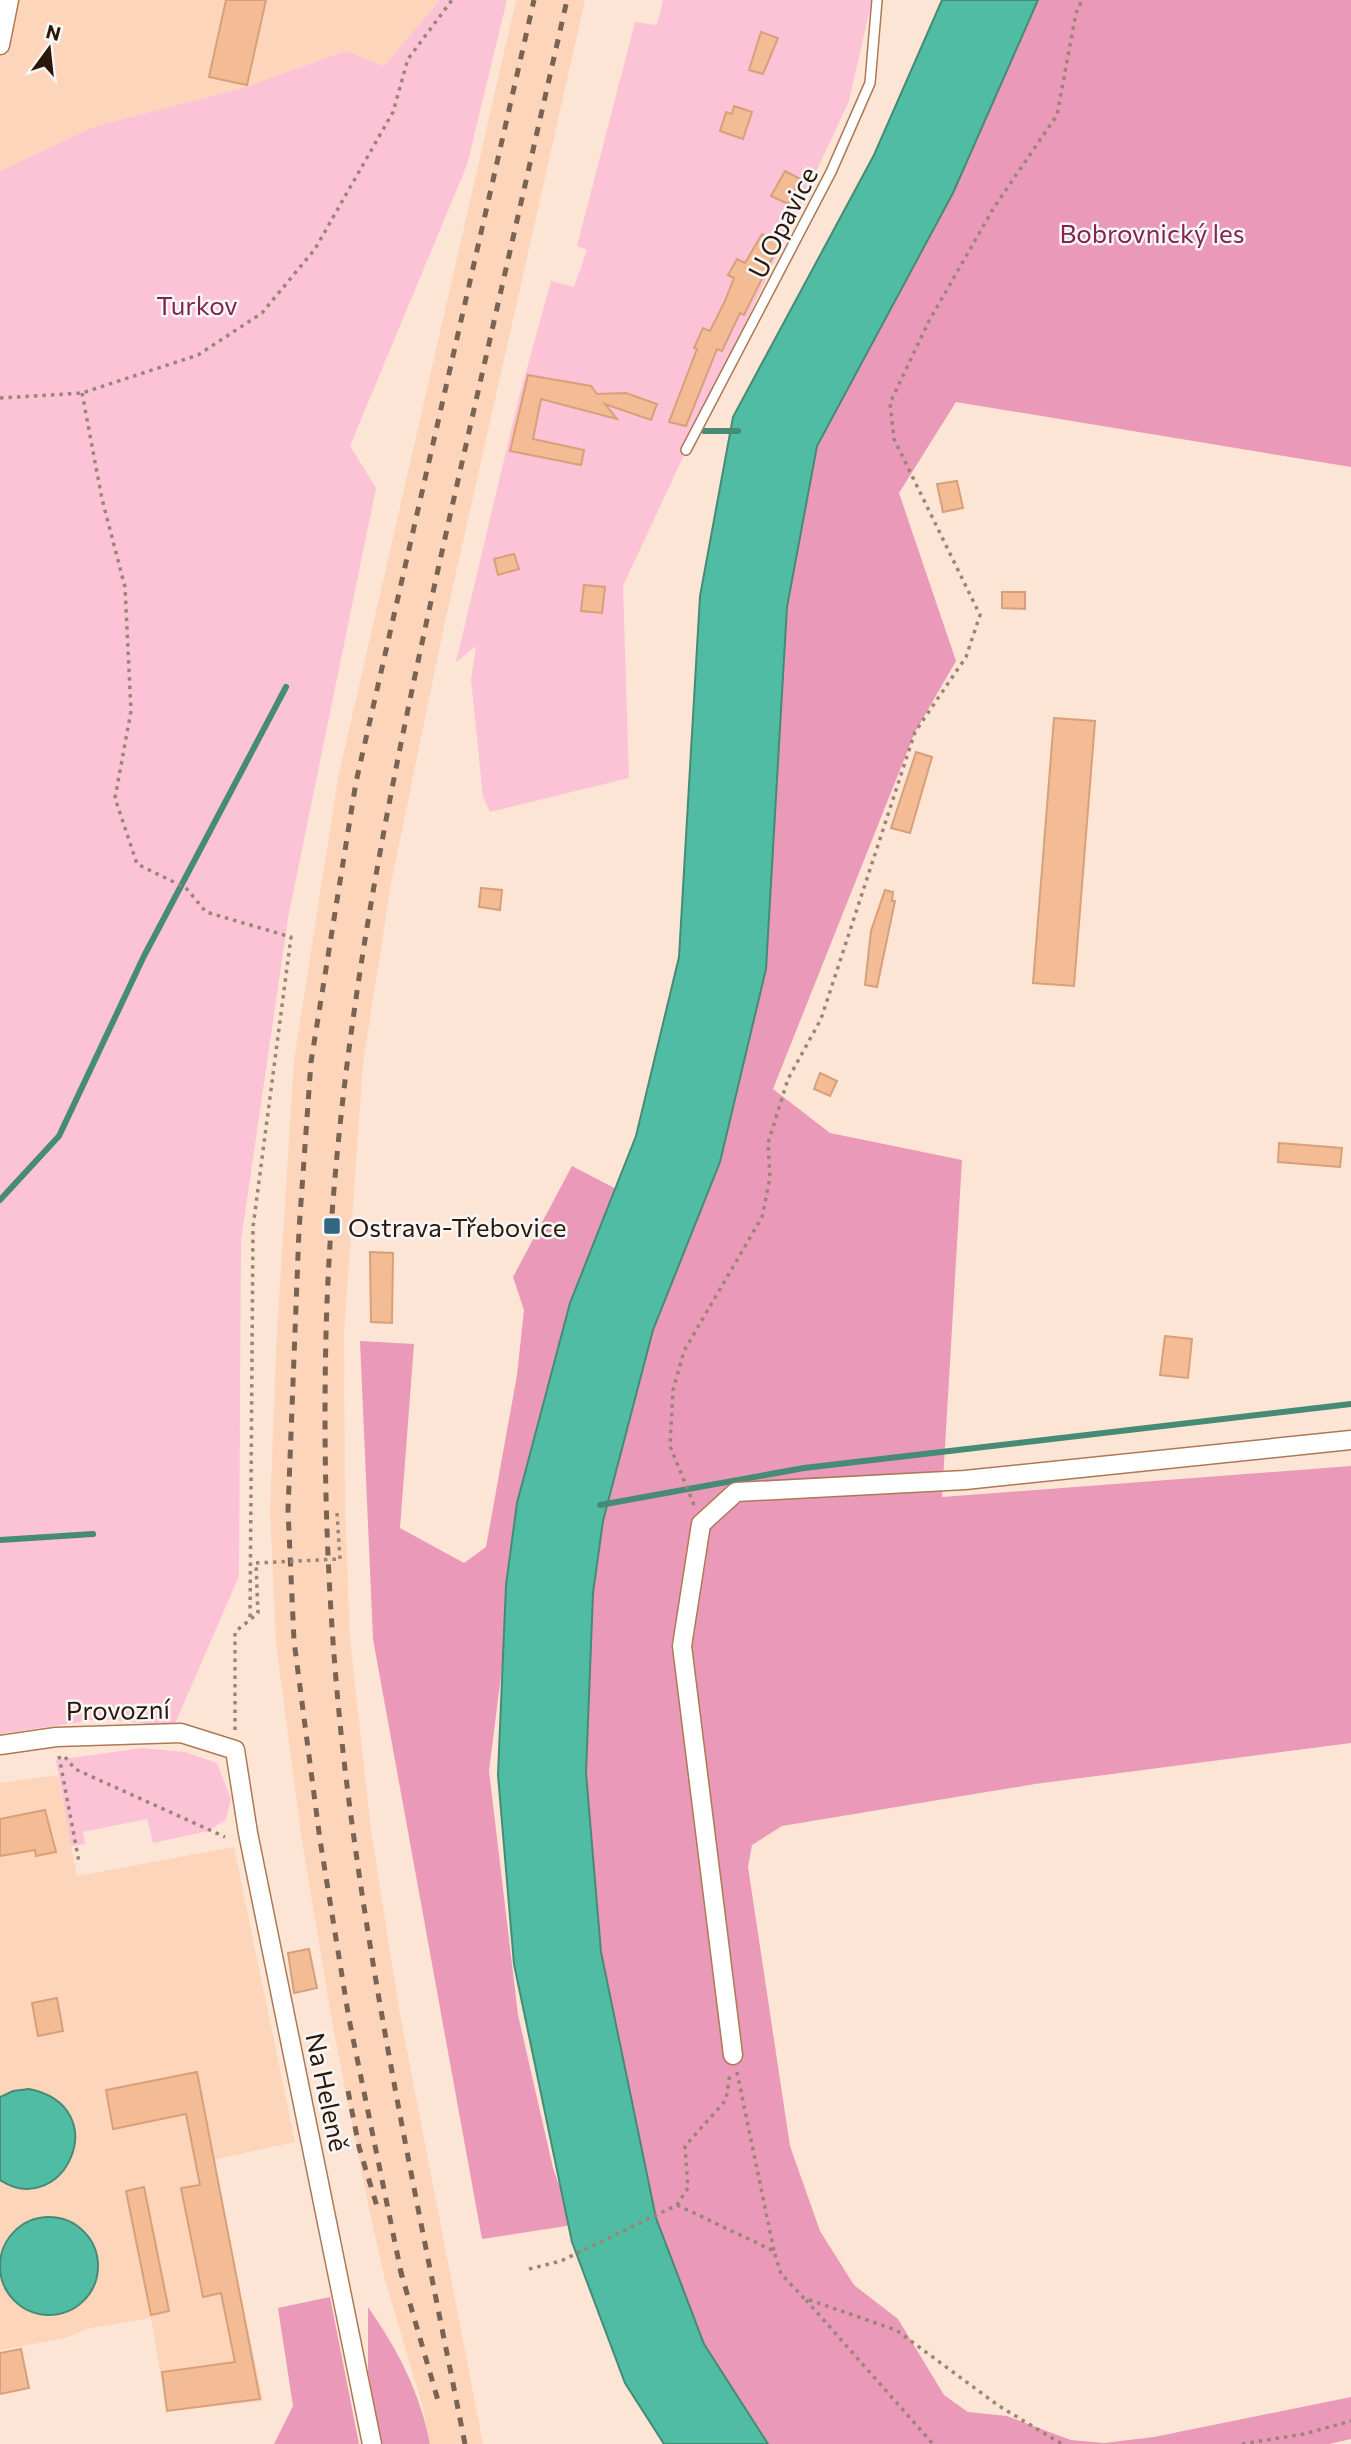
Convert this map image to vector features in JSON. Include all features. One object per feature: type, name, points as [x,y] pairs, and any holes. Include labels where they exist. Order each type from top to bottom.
[{"type":"street","points":[[0,45],[9,0]]},
{"type":"street","points":[[733,2054],[682,1646],[701,1524],[736,1492],[965,1480],[1351,1440]]},
{"type":"street","name":"Provozní","points":[[0,1745],[56,1737],[181,1733],[235,1750]]},
{"type":"street","name":"Na Heleně","points":[[235,1750],[248,1833],[372,2444]]},
{"type":"lane","name":"U Opavice","points":[[686,450],[831,172],[870,83],[877,0]]},
{"type":"path","points":[[0,398],[82,393],[198,355],[262,313],[315,249],[393,112],[408,59],[452,0]]},
{"type":"path","points":[[701,1524],[670,1446],[673,1390],[684,1351],[762,1217],[770,1178],[768,1143],[788,1080],[821,1019],[915,732],[966,657],[979,615],[894,439],[890,403],[929,321],[993,209],[1058,115],[1076,13],[1082,0]]},
{"type":"path","points":[[82,393],[102,499],[125,587],[131,711],[115,798],[137,864],[186,888],[206,912],[291,937],[253,1227],[250,1619]]},
{"type":"path","points":[[235,1750],[235,1632],[258,1613],[256,1563],[340,1559],[337,1513]]},
{"type":"path","points":[[63,1755],[75,1769],[225,1837]]},
{"type":"path","points":[[60,1760],[79,1862]]},
{"type":"path","points":[[529,2269],[561,2261],[677,2205],[688,2188],[685,2146],[726,2100],[733,2054]]},
{"type":"path","points":[[733,2054],[781,2274],[933,2444]]},
{"type":"path","points":[[677,2205],[774,2251]]},
{"type":"path","points":[[804,2298],[896,2330],[999,2406],[1062,2444]]},
{"type":"path","points":[[1242,2444],[1304,2434],[1351,2421]]},
{"type":"shaded area","points":[[0,0],[440,0],[384,66],[346,51],[244,88],[96,126],[0,171]]},
{"type":"shaded area","points":[[516,0],[585,0],[444,626],[391,884],[363,1063],[344,1335],[345,1507],[350,1638],[371,1830],[399,2009],[483,2444],[430,2444],[423,2408],[385,2280],[332,2022],[302,1842],[276,1643],[270,1510],[277,1330],[294,1061],[338,778]]},
{"type":"shaded area","points":[[58,1775],[77,1876],[234,1847],[295,2142],[213,2160],[263,2401],[167,2411],[151,2318],[86,2329],[66,2338],[0,2350],[0,1783]]},
{"type":"green space","name":"Turkov","points":[[440,0],[507,0],[467,165],[350,446],[376,488],[288,918],[241,1241],[239,1576],[174,1726],[100,1719],[0,1734],[0,171],[96,126],[243,88],[346,51],[384,66]]},
{"type":"green space","points":[[663,0],[872,0],[849,101],[623,586],[629,778],[490,812],[483,797],[471,680],[476,646],[456,662],[518,401],[551,281],[574,287],[587,250],[577,246],[635,22],[657,25]]},
{"type":"green space","name":"Bobrovnický les","points":[[1038,0],[1351,0],[1351,467],[956,402],[899,493],[956,661],[915,732],[773,1089],[830,1133],[962,1160],[942,1497],[1351,1466],[1351,1743],[1035,1784],[782,1826],[752,1845],[748,1867],[790,2146],[820,2231],[854,2285],[898,2319],[944,2395],[968,2412],[1007,2416],[1071,2440],[1104,2443],[1154,2437],[1351,2397],[1351,2439],[1329,2444],[768,2444],[704,2344],[656,2218],[601,1952],[586,1773],[593,1593],[603,1521],[653,1330],[720,1162],[766,969],[787,607],[817,446],[953,193]]},
{"type":"green space","points":[[572,1166],[626,1194],[522,1508],[489,1771],[518,2015],[553,2168],[573,2225],[482,2239],[373,1639],[360,1341],[414,1344],[400,1528],[464,1563],[486,1547],[517,1375],[524,1310],[513,1277]]},
{"type":"green space","points":[[142,1748],[185,1752],[217,1763],[231,1799],[226,1819],[208,1831],[153,1843],[147,1819],[83,1832],[85,1844],[71,1846],[56,1760]]},
{"type":"green space","points":[[330,2297],[359,2444],[274,2444],[293,2406],[278,2308]]},
{"type":"green space","points":[[368,2307],[406,2372],[426,2425],[430,2444],[381,2444],[368,2372]]},
{"type":"water","points":[[942,0],[1038,0],[953,193],[817,446],[787,607],[766,969],[720,1162],[653,1330],[603,1521],[593,1593],[586,1773],[601,1952],[656,2218],[704,2344],[768,2444],[664,2444],[625,2383],[572,2242],[514,1964],[498,1775],[506,1585],[517,1503],[570,1303],[636,1136],[679,957],[700,596],[733,417],[874,155]]},
{"type":"water","points":[[29,2089],[56,2100],[70,2117],[75,2137],[71,2157],[60,2174],[43,2186],[23,2189],[0,2180],[0,2097],[13,2091]]},
{"type":"water","points":[[49,2217],[68,2221],[84,2231],[94,2247],[98,2266],[94,2285],[84,2301],[68,2311],[49,2315],[30,2311],[14,2301],[4,2285],[0,2266],[4,2247],[14,2231],[30,2221]]},
{"type":"building","points":[[226,0],[266,0],[247,85],[209,77]]},
{"type":"building","points":[[761,32],[778,38],[763,74],[749,70]]},
{"type":"building","points":[[734,106],[752,112],[743,139],[720,131],[726,112],[732,114]]},
{"type":"building","points":[[785,171],[800,179],[788,204],[771,196]]},
{"type":"building","points":[[762,234],[779,244],[744,315],[740,313],[722,351],[717,349],[686,426],[669,422],[703,328],[710,331],[725,301],[734,278],[728,275],[737,259],[745,263]]},
{"type":"building","points":[[528,375],[591,386],[597,394],[626,393],[657,404],[651,420],[605,404],[617,419],[541,399],[533,439],[584,450],[581,465],[510,451]]},
{"type":"building","points":[[957,481],[963,508],[943,512],[937,484]]},
{"type":"building","points":[[514,554],[519,569],[498,575],[494,559]]},
{"type":"building","points":[[584,585],[605,587],[602,613],[581,611]]},
{"type":"building","points":[[1002,592],[1025,592],[1025,609],[1002,608]]},
{"type":"building","points":[[1054,718],[1095,721],[1074,986],[1033,983]]},
{"type":"building","points":[[916,752],[932,757],[910,833],[891,828]]},
{"type":"building","points":[[481,888],[502,890],[500,910],[479,907]]},
{"type":"building","points":[[885,890],[893,892],[892,901],[895,901],[877,987],[865,985],[871,931]]},
{"type":"building","points":[[820,1073],[837,1081],[830,1096],[814,1089]]},
{"type":"building","points":[[1279,1143],[1342,1148],[1340,1167],[1278,1162]]},
{"type":"building","points":[[370,1252],[393,1253],[392,1323],[371,1322]]},
{"type":"building","points":[[1165,1336],[1192,1339],[1188,1378],[1160,1375]]},
{"type":"building","points":[[45,1810],[56,1852],[36,1856],[35,1850],[0,1856],[0,1819]]},
{"type":"building","points":[[309,1949],[317,1988],[294,1993],[288,1953]]},
{"type":"building","points":[[57,1998],[63,2031],[38,2036],[32,2003]]},
{"type":"building","points":[[197,2072],[260,2399],[167,2411],[162,2372],[235,2362],[221,2293],[203,2297],[181,2188],[200,2185],[186,2114],[113,2129],[106,2090]]},
{"type":"building","points":[[144,2187],[169,2311],[151,2315],[126,2191]]},
{"type":"building","points":[[21,2349],[29,2388],[0,2394],[0,2353]]},
{"type":"waterway","points":[[704,431],[738,431]]},
{"type":"waterway","points":[[0,1200],[59,1136],[144,956],[286,687]]},
{"type":"waterway","points":[[600,1505],[804,1468],[1351,1404]]},
{"type":"waterway","points":[[0,1540],[93,1534]]},
{"type":"railway","points":[[402,2277],[349,2019],[320,1840],[294,1641],[288,1510],[299,1230],[311,1062],[356,782],[534,0]]},
{"type":"railway","points":[[465,2444],[390,2062],[364,1908],[345,1769],[329,1583],[325,1459],[326,1334],[339,1134],[365,937],[382,840],[443,547],[567,0]]},
{"type":"railway","points":[[348,2091],[359,2147],[379,2213]]},
{"type":"railway","points":[[400,2269],[439,2404]]},
{"type":"place","name":"Ostrava-Třebovice","points":[[332,1226]]}]
